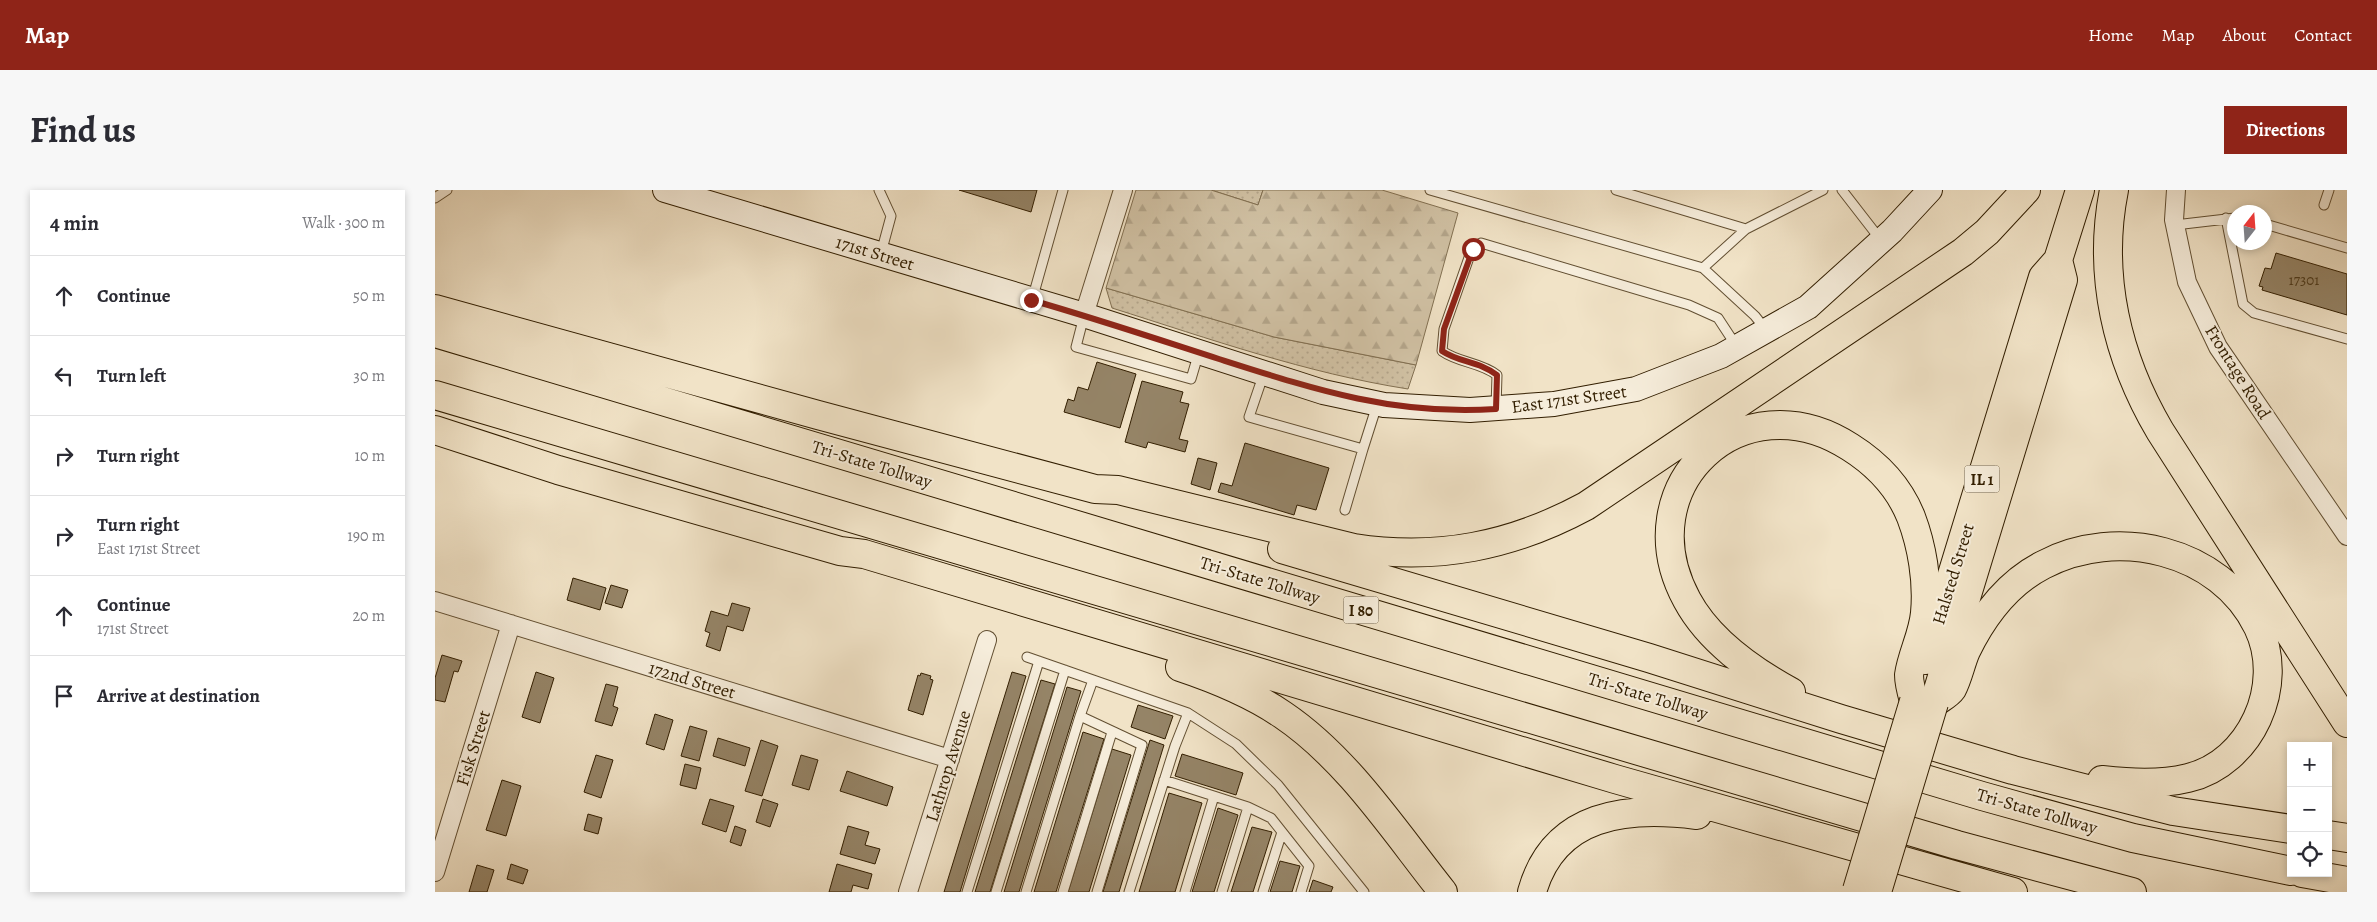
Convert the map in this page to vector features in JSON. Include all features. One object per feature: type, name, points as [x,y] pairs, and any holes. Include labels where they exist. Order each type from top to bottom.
[{"type":"main road","points":[[435,309],[818,415],[1095,488],[1118,490],[1372,550],[1406,553],[1447,552],[1509,540],[1551,524],[1586,506],[1951,260],[1987,232],[2026,190]]},
{"type":"main road","name":"Halsted Street","points":[[1861,891],[1924,702],[2043,277],[2058,260],[2080,190]]},
{"type":"main road","points":[[2114,190],[2109,229],[2109,282],[2119,340],[2135,385],[2160,431],[2347,723]]},
{"type":"main road","name":"Tri-State Tollway","points":[[435,333],[1981,796],[2133,838],[2287,870]]},
{"type":"main road","points":[[435,395],[1947,843],[2132,892]]},
{"type":"main road","points":[[1859,724],[1843,711],[1806,699],[1777,684],[1738,658],[1703,624],[1687,601],[1677,578],[1670,556],[1669,532],[1676,496],[1688,473],[1704,454],[1739,432],[1754,428],[1782,426],[1804,428],[1829,435],[1873,463],[1896,488],[1915,530],[1925,580],[1925,614],[1909,676],[1924,702],[1951,690],[1970,644],[1996,603],[2017,582],[2041,565],[2079,551],[2122,545],[2171,554],[2217,578],[2240,601],[2259,628],[2266,656],[2267,686],[2263,702],[2251,732],[2231,755],[2218,765],[2189,778],[2153,783],[2091,779],[2050,772],[2013,770]]},
{"type":"main road","points":[[435,430],[558,470],[840,551],[864,554],[1615,779],[2013,892]]},
{"type":"main road","points":[[1095,488],[1116,501],[1649,658],[2013,770],[2173,811],[2287,828]]},
{"type":"main road","points":[[840,551],[862,562],[1206,676],[1253,697],[1302,729],[1341,766],[1443,892]]},
{"type":"main road","points":[[1532,892],[1541,868],[1561,843],[1581,827],[1611,814],[1645,811],[1686,813],[1788,833],[1819,836]]},
{"type":"main road","points":[[2332,836],[2347,838]]},
{"type":"main road","points":[[1930,868],[1949,881],[1981,892]]},
{"type":"main road","points":[[2324,877],[2347,881]]},
{"type":"street","name":"171st Street","points":[[665,190],[1084,315]]},
{"type":"street","points":[[1084,315],[1123,190]]},
{"type":"street","points":[[1878,243],[1930,190]]},
{"type":"street","name":"Frontage Road","points":[[2176,190],[2175,225],[2187,282],[2218,347],[2347,536]]},
{"type":"street","name":"East 171st Street","points":[[1084,315],[1323,392],[1377,403],[1469,410],[1554,404],[1636,389],[1721,356],[1808,306],[1878,243]]},
{"type":"street","name":"172nd Street","points":[[435,601],[950,759]]},
{"type":"street","name":"Fisk Street","points":[[435,872],[511,624]]},
{"type":"street","name":"Lathrop Avenue","points":[[909,892],[987,640]]},
{"type":"lane","points":[[435,198],[447,190]]},
{"type":"lane","points":[[868,190],[879,192],[891,216],[881,254]]},
{"type":"lane","points":[[1031,300],[1063,190]]},
{"type":"lane","points":[[1430,190],[1703,268],[1755,316],[1766,330]]},
{"type":"lane","points":[[1616,190],[1746,230]]},
{"type":"lane","points":[[1800,202],[1803,190]]},
{"type":"lane","points":[[1703,268],[1746,230],[1823,190]]},
{"type":"lane","points":[[1842,190],[1878,243]]},
{"type":"lane","points":[[2324,205],[2329,190]]},
{"type":"lane","points":[[2175,225],[2227,218]]},
{"type":"lane","points":[[2272,226],[2347,248]]},
{"type":"lane","points":[[1496,409],[1497,375],[1485,366],[1451,358],[1442,351],[1444,329],[1473,249],[1481,243],[1689,305],[1718,318],[1737,347]]},
{"type":"lane","points":[[2235,250],[2243,304],[2254,313],[2347,338]]},
{"type":"lane","points":[[1084,315],[1076,347],[1191,379],[1199,352]]},
{"type":"lane","points":[[1264,373],[1249,417],[1363,449]]},
{"type":"lane","points":[[1345,510],[1377,403]]},
{"type":"lane","points":[[1027,657],[1188,713],[1235,744],[1278,785],[1364,892]]},
{"type":"lane","points":[[967,892],[1039,661]]},
{"type":"lane","points":[[996,892],[1065,670]]},
{"type":"lane","points":[[1026,892],[1093,680]]},
{"type":"lane","points":[[1129,892],[1164,780],[1188,713]]},
{"type":"lane","points":[[1081,716],[1142,746],[1097,892]]},
{"type":"lane","points":[[1063,892],[1112,732]]},
{"type":"lane","points":[[1164,780],[1248,807],[1271,818],[1309,866],[1301,892]]},
{"type":"lane","points":[[1185,892],[1214,796]]},
{"type":"lane","points":[[1222,892],[1248,807]]},
{"type":"lane","points":[[1263,892],[1282,832]]},
{"type":"green space","points":[[1136,190],[1211,190],[1258,205],[1263,190],[1382,190],[1458,213],[1416,365],[1274,337],[1106,288]]},
{"type":"green space","points":[[1211,190],[1263,190],[1258,205]]},
{"type":"green space","points":[[1106,288],[1274,337],[1416,365],[1408,389],[1295,365],[1112,308]]},
{"type":"building","points":[[959,190],[1037,190],[1031,212]]},
{"type":"building","points":[[2276,253],[2347,274],[2347,315],[2262,290],[2263,287],[2259,286],[2265,268],[2271,269]]},
{"type":"building","points":[[1097,362],[1136,374],[1120,428],[1064,412],[1068,399],[1074,401],[1078,387],[1088,390]]},
{"type":"building","points":[[1142,381],[1183,392],[1180,402],[1189,404],[1179,439],[1188,441],[1185,452],[1148,442],[1146,448],[1125,442]]},
{"type":"building","points":[[1245,443],[1329,468],[1316,510],[1297,505],[1294,515],[1218,492],[1221,483],[1232,486]]},
{"type":"building","points":[[1198,458],[1217,463],[1210,490],[1191,484]]},
{"type":"building","points":[[573,578],[606,588],[600,610],[567,600]]},
{"type":"building","points":[[611,585],[628,590],[622,608],[605,603]]},
{"type":"building","points":[[732,603],[750,608],[743,631],[727,626],[720,651],[706,646],[710,633],[705,631],[711,611],[728,616]]},
{"type":"building","points":[[442,655],[462,661],[458,672],[454,671],[445,702],[435,700],[435,678]]},
{"type":"building","points":[[536,672],[554,678],[540,723],[522,717]]},
{"type":"building","points":[[1012,672],[1026,676],[960,892],[944,892]]},
{"type":"building","points":[[921,673],[931,676],[930,679],[933,680],[923,715],[908,710],[918,675],[920,676]]},
{"type":"building","points":[[1041,680],[1055,684],[990,892],[975,892]]},
{"type":"building","points":[[606,684],[618,687],[613,706],[618,708],[612,726],[595,721]]},
{"type":"building","points":[[1067,687],[1081,691],[1019,892],[1004,892]]},
{"type":"building","points":[[1138,705],[1173,716],[1165,739],[1131,727]]},
{"type":"building","points":[[655,714],[673,720],[664,750],[646,744]]},
{"type":"building","points":[[690,726],[707,731],[699,761],[681,756]]},
{"type":"building","points":[[1083,732],[1104,739],[1056,892],[1034,892]]},
{"type":"building","points":[[718,738],[750,748],[745,766],[713,756]]},
{"type":"building","points":[[761,740],[778,746],[762,796],[745,791]]},
{"type":"building","points":[[1150,740],[1164,745],[1119,892],[1103,892]]},
{"type":"building","points":[[1112,749],[1131,755],[1089,892],[1068,892]]},
{"type":"building","points":[[1182,754],[1243,773],[1236,795],[1175,776]]},
{"type":"building","points":[[596,755],[613,760],[601,798],[584,792]]},
{"type":"building","points":[[801,755],[818,760],[809,790],[792,785]]},
{"type":"building","points":[[685,764],[701,768],[696,789],[680,785]]},
{"type":"building","points":[[847,771],[893,787],[887,806],[840,791]]},
{"type":"building","points":[[502,780],[521,786],[506,836],[486,830]]},
{"type":"building","points":[[1169,793],[1202,803],[1175,892],[1139,892]]},
{"type":"building","points":[[710,799],[734,806],[726,832],[702,824]]},
{"type":"building","points":[[763,799],[778,804],[770,827],[756,822]]},
{"type":"building","points":[[1218,808],[1238,815],[1214,892],[1192,892]]},
{"type":"building","points":[[588,814],[602,818],[598,834],[584,830]]},
{"type":"building","points":[[735,826],[746,830],[741,846],[730,842]]},
{"type":"building","points":[[848,826],[869,832],[865,845],[880,849],[875,864],[840,854]]},
{"type":"building","points":[[1252,827],[1272,832],[1253,892],[1231,892]]},
{"type":"building","points":[[1280,861],[1300,866],[1292,892],[1270,892]]},
{"type":"building","points":[[511,864],[528,870],[523,884],[507,879]]},
{"type":"building","points":[[837,864],[872,874],[868,889],[853,885],[851,892],[829,892]]},
{"type":"building","points":[[477,865],[494,870],[487,892],[469,892]]},
{"type":"building","points":[[1313,880],[1333,887],[1331,892],[1309,892]]},
{"type":"route","points":[[1031,300],[1084,315],[1323,392],[1385,405],[1469,410],[1496,409],[1495,386],[1497,375],[1485,366],[1451,358],[1442,351],[1444,329],[1473,249]]}]
